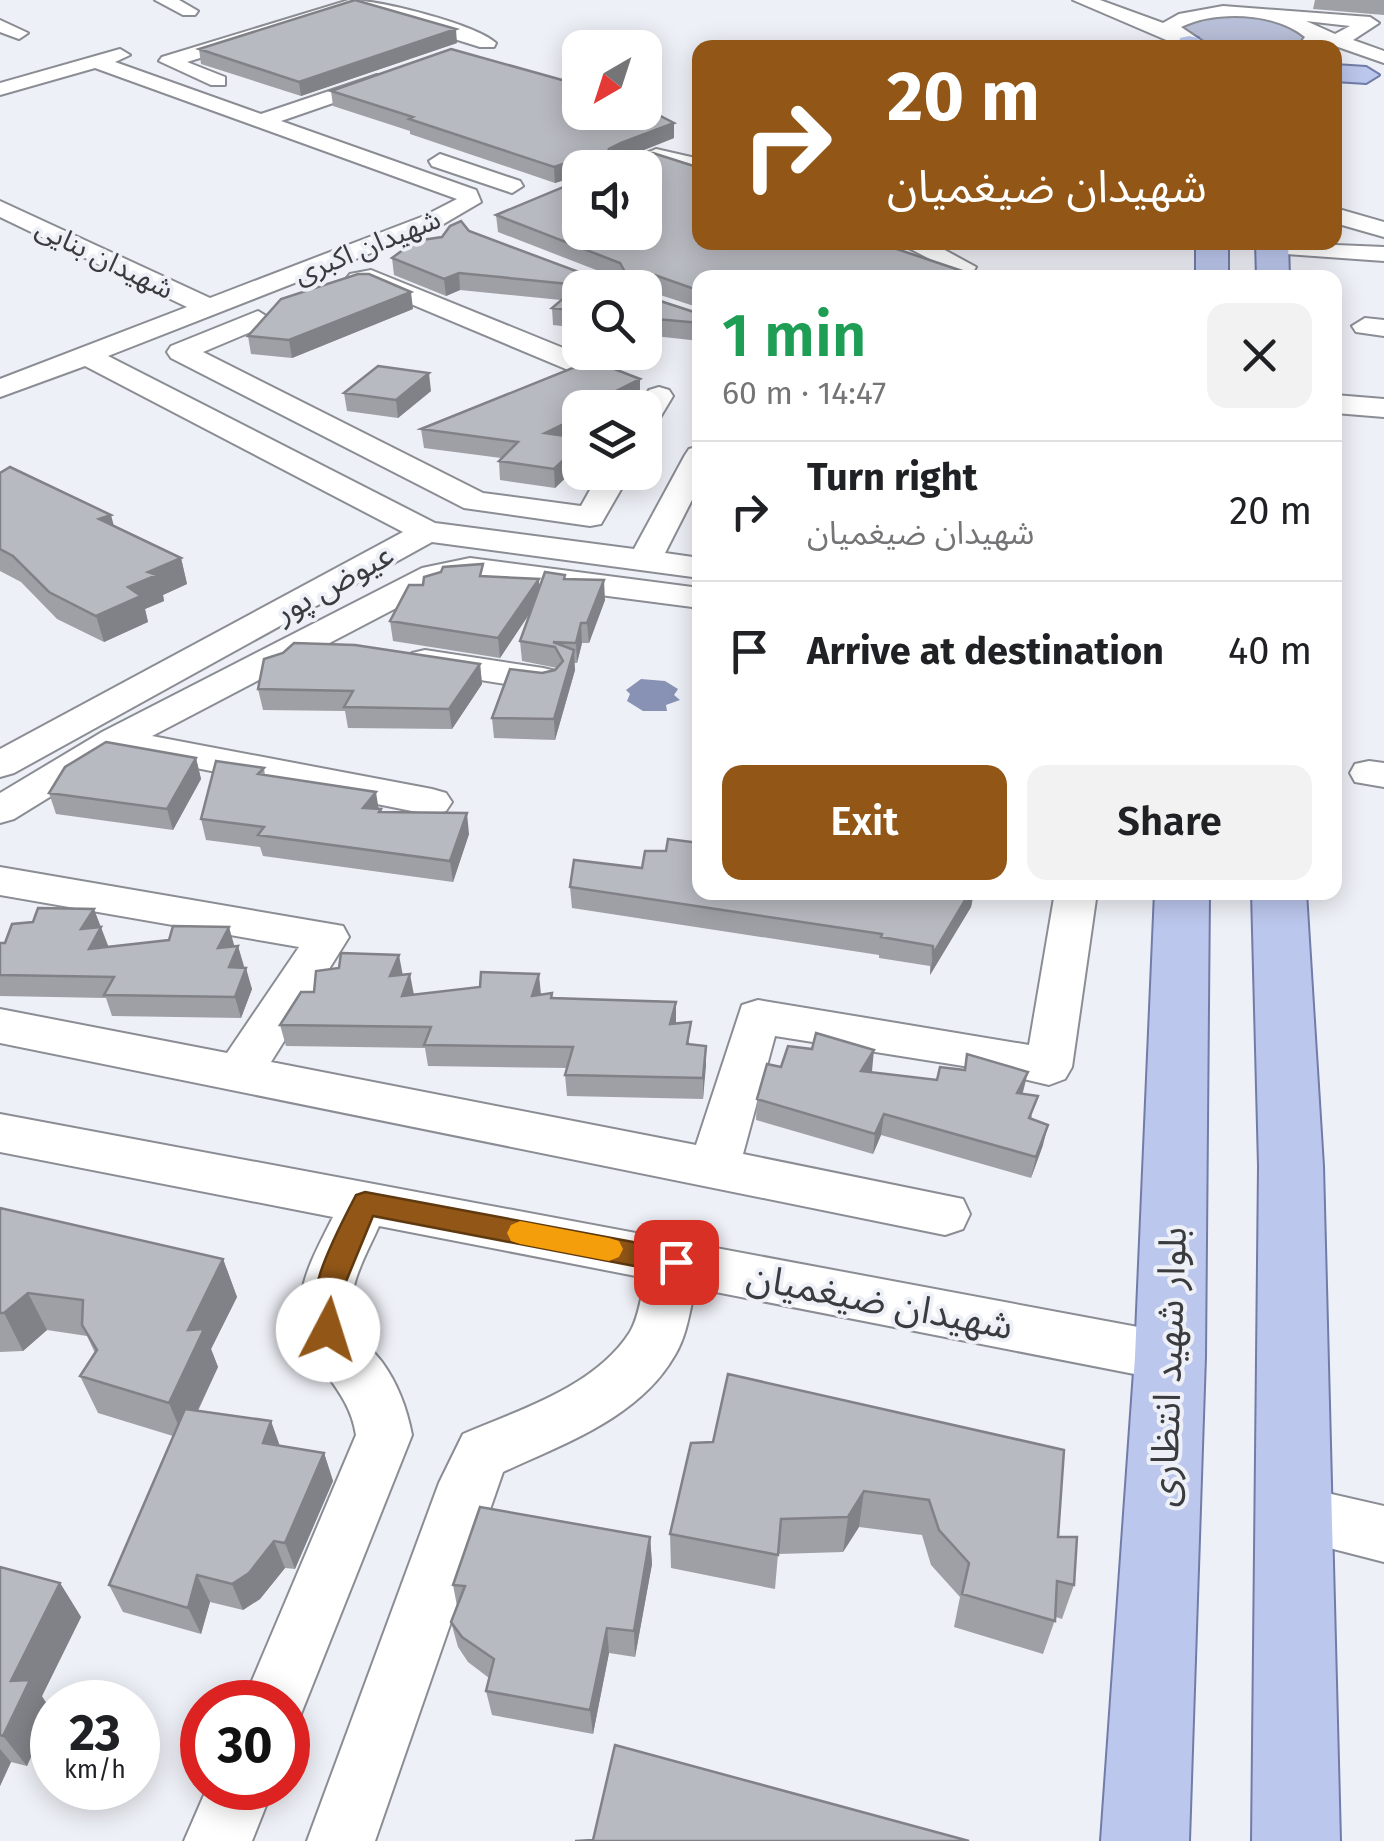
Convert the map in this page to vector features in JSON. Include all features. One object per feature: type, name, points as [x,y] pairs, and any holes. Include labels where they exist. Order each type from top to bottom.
[{"type":"main road","points":[[1342,70],[1379,68]]},
{"type":"main road","name":"بلوار شهید انتظاری","points":[[1145,1841],[1170,1357],[1182,900]]},
{"type":"main road","points":[[1279,900],[1291,1166],[1296,1841]]},
{"type":"street","points":[[164,0],[189,10]]},
{"type":"street","points":[[0,88],[310,1]]},
{"type":"street","points":[[1090,2],[1154,11],[1168,8],[1171,1],[1272,16],[1334,40]]},
{"type":"street","points":[[1090,2],[1138,18],[1182,40]]},
{"type":"street","points":[[463,53],[488,42],[358,3],[169,61],[254,103],[295,110],[519,200]]},
{"type":"street","points":[[1184,40],[1171,31],[1172,24],[1217,8]]},
{"type":"street","points":[[1298,23],[1377,24]]},
{"type":"street","points":[[1338,40],[1377,24]]},
{"type":"street","points":[[0,26],[19,33]]},
{"type":"street","points":[[1342,45],[1379,68]]},
{"type":"street","name":"شهیدان اکبری","points":[[0,389],[432,221],[469,202],[468,196],[254,103],[96,62]]},
{"type":"street","points":[[295,110],[406,72]]},
{"type":"street","points":[[662,156],[692,164]]},
{"type":"street","name":"شهیدان بنایی","points":[[0,208],[210,308]]},
{"type":"street","points":[[1342,217],[1384,230]]},
{"type":"street","points":[[926,250],[964,267]]},
{"type":"street","points":[[1272,255],[1384,254]]},
{"type":"street","points":[[306,298],[350,280],[371,278],[595,371]]},
{"type":"street","points":[[258,290],[292,304],[181,352],[476,501],[590,517],[606,490]]},
{"type":"street","points":[[85,355],[427,532]]},
{"type":"street","points":[[1342,405],[1384,408]]},
{"type":"street","points":[[646,560],[692,479]]},
{"type":"street","name":"عیوض پور","points":[[0,765],[427,532],[692,567]]},
{"type":"street","points":[[0,810],[115,740],[434,575],[470,568],[692,597]]},
{"type":"street","points":[[304,642],[360,650]]},
{"type":"street","points":[[396,656],[543,679]]},
{"type":"street","points":[[115,740],[432,802]]},
{"type":"street","points":[[7,895],[328,937],[239,1073]]},
{"type":"street","points":[[714,1168],[758,1017],[976,1050],[1049,1067],[1063,900]]},
{"type":"street","points":[[0,1026],[945,1214]]},
{"type":"street","name":"شهیدان ضیغمیان","points":[[0,1133],[1170,1357]]},
{"type":"street","points":[[284,1680],[384,1436],[373,1391],[344,1357],[324,1316],[326,1296],[365,1203]]},
{"type":"street","points":[[341,1841],[468,1483],[483,1453],[581,1409],[626,1376],[655,1341],[676,1262]]},
{"type":"street","points":[[1292,1513],[1384,1534]]},
{"type":"street","points":[[218,1841],[231,1810]]},
{"type":"shaded area","points":[[1233,15],[1283,19],[1315,36],[1306,40],[1196,40],[1172,24]]},
{"type":"shaded area","points":[[641,679],[665,681],[678,689],[674,695],[680,700],[666,705],[667,711],[643,711],[627,701],[630,694],[626,690]]},
{"type":"building","points":[[355,0],[456,29],[299,82],[199,49]]},
{"type":"building","points":[[451,49],[562,80],[562,130],[655,130],[609,150],[562,150],[562,164],[554,167],[409,119],[413,117],[331,91]]},
{"type":"building","points":[[662,117],[674,123],[662,128]]},
{"type":"building","points":[[662,156],[692,165],[692,250],[900,250],[959,270],[692,270],[692,288],[662,278],[662,270],[624,270],[620,263],[586,250],[662,250]]},
{"type":"building","points":[[562,188],[562,241],[496,215]]},
{"type":"building","points":[[461,221],[469,231],[573,270],[562,270],[562,283],[459,273],[444,279],[392,258],[415,241],[442,237],[450,226]]},
{"type":"building","points":[[358,274],[369,274],[411,292],[289,340],[248,336],[281,299]]},
{"type":"building","points":[[662,302],[692,311],[692,322],[662,320]]},
{"type":"building","points":[[378,366],[429,373],[396,400],[344,393]]},
{"type":"building","points":[[568,370],[617,370],[640,379],[618,390],[562,390],[562,425],[545,433],[562,435],[562,461],[554,469],[499,461],[518,442],[421,429]]},
{"type":"building","points":[[10,467],[111,515],[99,519],[181,558],[148,572],[157,575],[128,587],[141,596],[96,616],[49,592],[13,556],[0,549],[0,473]]},
{"type":"building","points":[[483,564],[480,576],[539,579],[498,638],[390,621],[409,585],[423,585],[424,577],[441,572],[443,567]]},
{"type":"building","points":[[545,572],[565,575],[564,579],[604,580],[587,623],[581,623],[576,643],[553,642],[574,650],[554,719],[492,718],[510,669],[542,673],[555,670],[563,661],[555,647],[520,641]]},
{"type":"building","points":[[294,643],[355,645],[480,664],[449,709],[344,707],[353,691],[258,689],[264,659],[283,653]]},
{"type":"building","points":[[106,742],[196,758],[167,809],[49,793],[65,767]]},
{"type":"building","points":[[216,761],[264,768],[258,774],[376,792],[363,808],[381,809],[379,812],[467,813],[450,861],[258,835],[264,827],[201,819]]},
{"type":"building","points":[[668,839],[692,842],[692,900],[965,900],[933,954],[933,946],[881,937],[882,934],[570,887],[574,860],[642,868],[645,851],[666,851]]},
{"type":"building","points":[[38,908],[94,909],[81,929],[101,927],[89,949],[169,940],[173,926],[229,927],[218,948],[238,946],[229,967],[246,968],[235,997],[104,995],[114,977],[0,975],[0,943],[5,943],[12,924],[33,922]]},
{"type":"building","points":[[341,953],[399,955],[390,976],[410,974],[402,996],[480,987],[481,972],[539,974],[532,996],[552,993],[551,998],[676,1002],[670,1024],[691,1022],[687,1044],[706,1046],[703,1078],[565,1075],[573,1047],[424,1045],[431,1027],[280,1025],[301,992],[314,992],[316,971],[339,968]]},
{"type":"building","points":[[816,1033],[874,1050],[861,1071],[937,1080],[940,1067],[965,1070],[967,1054],[1028,1072],[1017,1093],[1038,1096],[1029,1118],[1048,1125],[1036,1157],[884,1114],[875,1134],[757,1099],[767,1064],[781,1067],[788,1046],[812,1049]]},
{"type":"building","points":[[0,1208],[223,1259],[188,1330],[204,1329],[169,1403],[80,1376],[97,1350],[82,1325],[83,1300],[28,1293],[0,1313]]},
{"type":"building","points":[[728,1374],[1064,1450],[1058,1537],[1077,1537],[1074,1585],[1057,1581],[1055,1621],[962,1594],[969,1563],[939,1530],[929,1500],[864,1491],[848,1517],[781,1519],[778,1555],[670,1534],[691,1443],[713,1442]]},
{"type":"building","points":[[185,1409],[271,1421],[263,1443],[324,1453],[285,1543],[274,1541],[249,1573],[232,1584],[197,1575],[188,1608],[109,1585]]},
{"type":"building","points":[[480,1507],[650,1537],[634,1631],[607,1628],[590,1710],[486,1691],[494,1659],[462,1637],[451,1622],[465,1586],[453,1585]]},
{"type":"building","points":[[0,1567],[60,1583],[11,1681],[30,1680],[3,1736]]},
{"type":"building","points":[[615,1745],[969,1841],[575,1841],[593,1840]]},
{"type":"slow traffic","points":[[520,1233],[609,1249]]},
{"type":"route","points":[[328,1330],[324,1316],[326,1296],[365,1203],[676,1262]]}]
